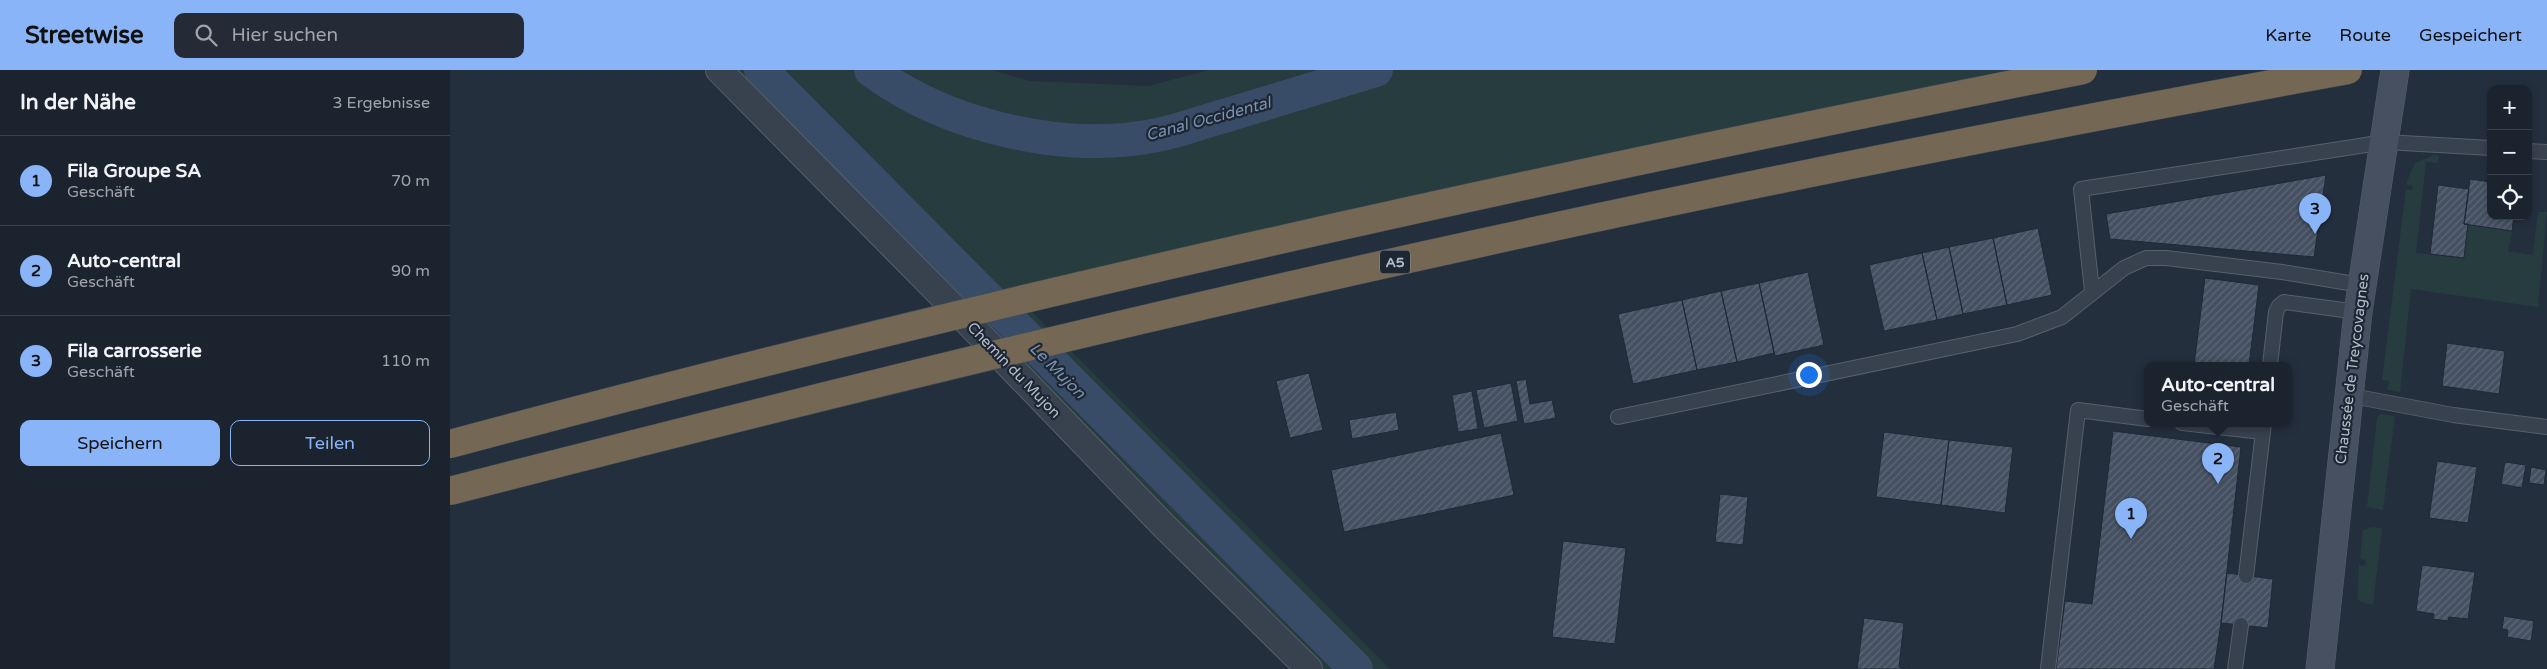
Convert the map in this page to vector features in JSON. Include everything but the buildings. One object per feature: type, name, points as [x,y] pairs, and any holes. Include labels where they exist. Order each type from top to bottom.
[{"type":"highway","points":[[450,444],[651,390],[1048,292],[1639,160],[2083,70]]},
{"type":"highway","name":"A5","points":[[450,492],[855,388],[1475,244],[1897,156],[2348,70]]},
{"type":"main road","name":"Chaussée de Treycovagnes","points":[[2320,669],[2347,395],[2361,285],[2395,70]]},
{"type":"street","name":"Chemin du Mujon","points":[[719,70],[960,314],[1164,526],[1309,669]]},
{"type":"lane","points":[[2092,291],[2081,189],[2385,142],[2487,148]]},
{"type":"lane","points":[[2532,151],[2547,152]]},
{"type":"lane","points":[[1618,417],[2017,334],[2062,317],[2092,291],[2124,268],[2146,258],[2166,258],[2282,272],[2361,285]]},
{"type":"lane","points":[[2270,362],[2276,312],[2284,302],[2358,312]]},
{"type":"lane","points":[[2347,395],[2453,415],[2547,427]]},
{"type":"lane","points":[[2048,669],[2078,410],[2144,418]]},
{"type":"lane","points":[[2246,576],[2264,427]]},
{"type":"lane","points":[[2235,669],[2240,625]]},
{"type":"green space","points":[[723,70],[992,70],[1029,81],[1149,86],[1209,70],[2007,70],[1020,300],[1390,669],[1309,669],[953,307],[972,303]]},
{"type":"green space","points":[[2434,155],[2439,156],[2438,163],[2426,162],[2416,253],[2463,258],[2468,224],[2512,231],[2508,251],[2533,255],[2538,212],[2547,212],[2538,307],[2411,289],[2400,392],[2387,390],[2389,381],[2382,380],[2406,190],[2412,190],[2413,186],[2407,185],[2407,182],[2415,163]]},
{"type":"green space","points":[[2380,414],[2395,416],[2383,510],[2367,507],[2377,418]]},
{"type":"green space","points":[[2372,527],[2382,528],[2373,605],[2361,602],[2357,598],[2359,565],[2365,566],[2366,560],[2360,559],[2363,530]]},
{"type":"waterway","name":"Le Mujon","points":[[761,70],[1356,669]]},
{"type":"waterway","name":"Canal Occidental","points":[[871,70],[901,90],[935,107],[972,121],[1010,131],[1049,138],[1088,141],[1126,140],[1171,132],[1376,70]]},
{"type":"place","name":"Fila carrosserie","points":[[2315,234]]},
{"type":"place","name":"Auto-central","points":[[2218,484]]},
{"type":"place","name":"Fila Groupe SA","points":[[2131,539]]}]
